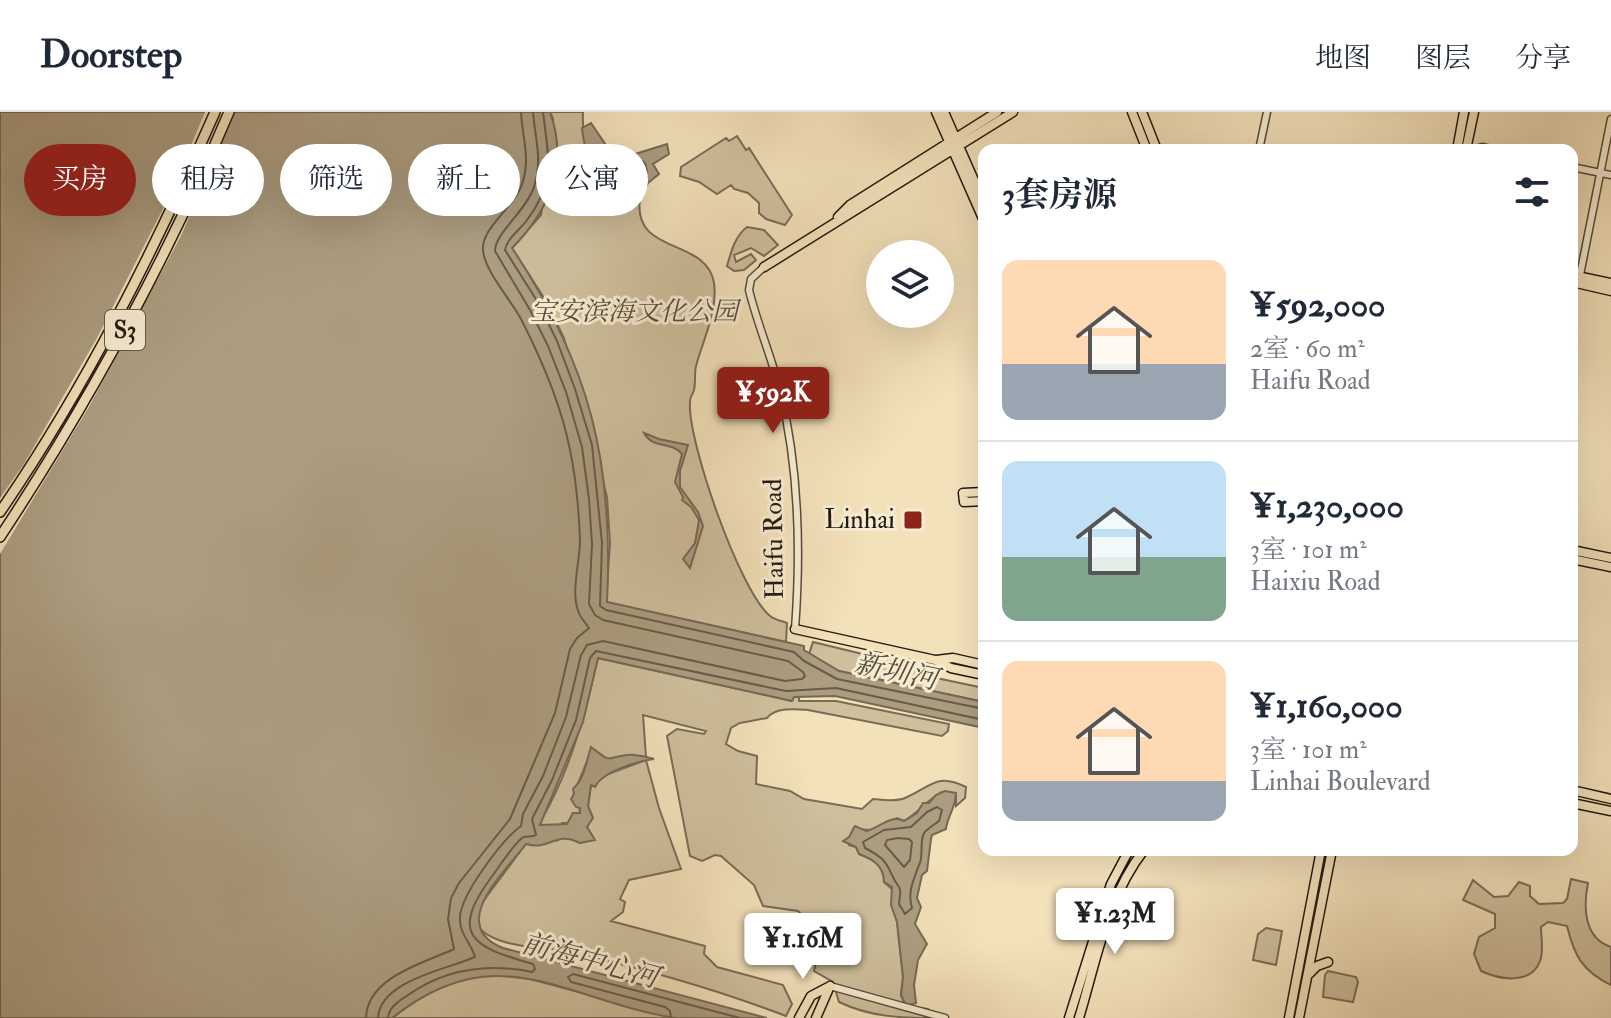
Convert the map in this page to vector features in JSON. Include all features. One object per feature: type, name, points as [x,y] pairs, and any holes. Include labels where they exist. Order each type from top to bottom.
[{"type":"highway","name":"S3","points":[[0,512],[63,413],[114,322],[170,214],[215,112]]},
{"type":"highway","name":"S3","points":[[0,537],[69,430],[126,328],[180,221],[229,112]]},
{"type":"main road","points":[[936,112],[978,191]]},
{"type":"main road","points":[[944,112],[978,205]]},
{"type":"main road","points":[[955,143],[997,112]]},
{"type":"main road","points":[[764,267],[834,221],[850,205],[1013,112]]},
{"type":"main road","points":[[1132,112],[1154,144]]},
{"type":"main road","points":[[1142,112],[1146,144]]},
{"type":"main road","points":[[1458,144],[1464,112]]},
{"type":"main road","points":[[1467,144],[1474,112]]},
{"type":"main road","points":[[1578,279],[1611,283]]},
{"type":"main road","points":[[1578,280],[1611,291]]},
{"type":"main road","points":[[978,494],[964,497],[978,500]]},
{"type":"main road","points":[[1578,551],[1611,558]]},
{"type":"main road","points":[[1578,560],[1611,567]]},
{"type":"main road","points":[[795,629],[935,660],[951,668],[978,665]]},
{"type":"main road","points":[[964,666],[978,672]]},
{"type":"main road","points":[[1578,791],[1611,799]]},
{"type":"main road","points":[[1578,804],[1611,811]]},
{"type":"main road","points":[[1073,1015],[1111,884],[1126,856]]},
{"type":"main road","points":[[1073,1015],[1117,895],[1140,856]]},
{"type":"main road","points":[[1289,1018],[1320,856]]},
{"type":"main road","points":[[1299,1018],[1331,856]]},
{"type":"main road","points":[[1307,978],[1317,966],[1328,962],[1315,955],[1312,945]]},
{"type":"main road","points":[[799,1018],[813,994],[830,986]]},
{"type":"main road","points":[[817,1015],[830,986]]},
{"type":"street","points":[[1260,144],[1267,112]]},
{"type":"street","points":[[1578,266],[1611,119]]},
{"type":"street","points":[[1470,133],[1479,144]]},
{"type":"street","points":[[1578,168],[1611,175]]},
{"type":"street","name":"Haifu Road","points":[[764,267],[751,279],[749,290],[778,385],[791,453],[798,535],[795,629]]},
{"type":"street","points":[[830,986],[945,1018]]},
{"type":"green space","name":"宝安滨海文化公园","points":[[550,112],[583,112],[586,144],[550,144],[553,119]]},
{"type":"green space","points":[[737,136],[746,150],[749,148],[792,215],[785,225],[766,219],[759,213],[759,203],[748,193],[731,185],[717,194],[699,182],[680,176],[681,167],[726,138],[729,141]]},
{"type":"green space","name":"宝安滨海文化公园","points":[[540,216],[641,216],[647,230],[698,258],[708,269],[714,283],[714,304],[695,369],[695,387],[690,400],[691,421],[706,480],[731,548],[758,601],[770,616],[787,623],[786,642],[606,602],[610,543],[607,497],[564,338],[546,301],[512,248]]},
{"type":"green space","points":[[747,227],[764,230],[778,245],[764,256],[751,248],[734,255],[736,262],[751,254],[756,260],[744,270],[734,271],[727,266],[736,240]]},
{"type":"green space","points":[[813,642],[912,666],[927,676],[978,687],[978,701],[839,671],[809,654]]},
{"type":"green space","points":[[598,658],[792,701],[793,697],[799,697],[799,701],[836,701],[949,724],[948,731],[942,736],[808,710],[786,710],[731,728],[726,744],[757,756],[756,784],[790,791],[804,799],[862,809],[873,799],[901,799],[940,781],[966,787],[965,798],[956,806],[956,793],[942,792],[904,821],[897,818],[872,830],[853,829],[849,845],[877,864],[884,882],[894,891],[892,897],[903,977],[901,995],[906,1006],[928,1009],[935,1018],[874,1014],[839,1002],[833,982],[814,971],[821,942],[807,931],[804,917],[798,911],[763,906],[754,885],[721,856],[715,855],[702,861],[690,856],[667,736],[677,729],[704,734],[706,731],[643,715],[646,757],[606,758],[592,749],[577,786],[580,813],[573,813],[569,823],[562,823],[558,840],[563,836],[580,843],[594,839],[587,827],[592,816],[588,806],[591,784],[595,786],[600,777],[646,760],[681,869],[629,880],[620,899],[625,902],[623,912],[611,921],[705,946],[704,954],[717,967],[783,985],[792,1004],[786,1016],[651,972],[568,952],[510,943],[480,929],[478,917],[482,903],[533,832],[560,783],[582,721]]},
{"type":"green space","points":[[1571,879],[1588,883],[1588,921],[1595,937],[1611,947],[1611,985],[1586,968],[1567,926],[1548,922],[1541,927],[1542,949],[1536,969],[1514,978],[1481,971],[1474,954],[1479,937],[1495,928],[1495,914],[1463,900],[1473,880],[1494,897],[1508,896],[1519,882],[1530,886],[1530,896],[1539,904],[1563,903],[1567,899]]},
{"type":"green space","points":[[1266,928],[1282,931],[1276,965],[1253,960],[1258,934]]},
{"type":"green space","points":[[1328,971],[1356,977],[1358,982],[1353,1002],[1323,997]]},
{"type":"green space","points":[[494,975],[530,979],[676,1018],[392,1018],[440,988],[465,979]]},
{"type":"water","points":[[0,112],[550,112],[556,144],[536,144],[537,216],[512,248],[561,333],[591,416],[601,459],[606,504],[607,602],[804,646],[804,650],[839,671],[978,701],[978,727],[835,696],[794,697],[792,701],[598,658],[583,722],[540,825],[567,824],[573,813],[580,813],[580,808],[571,799],[573,789],[583,775],[591,747],[609,758],[630,755],[654,759],[621,768],[595,787],[591,785],[588,806],[593,818],[587,827],[595,840],[580,843],[558,839],[541,845],[526,844],[485,898],[480,912],[480,926],[487,938],[503,948],[767,1018],[675,1018],[532,979],[499,976],[465,980],[430,993],[392,1018],[0,1018]]},
{"type":"water","points":[[591,123],[605,144],[585,144],[582,128]]},
{"type":"water","points":[[667,144],[669,154],[653,164],[659,174],[648,183],[648,150]]},
{"type":"water","points":[[644,433],[688,445],[680,471],[680,487],[698,512],[703,526],[690,568],[683,559],[695,543],[699,520],[682,500],[675,482],[682,454],[673,447],[652,441]]},
{"type":"water","points":[[945,791],[956,793],[956,798],[946,829],[932,835],[927,871],[922,875],[917,898],[921,907],[915,924],[927,944],[918,960],[914,985],[916,1003],[906,1006],[901,995],[903,977],[897,922],[891,905],[892,887],[884,882],[877,864],[843,841],[855,826],[866,831],[890,820],[904,821],[917,813],[923,803],[929,803]]},
{"type":"pier","points":[[205,112],[235,112],[221,144],[192,144]]},
{"type":"pier","points":[[159,216],[190,216],[90,405],[0,554],[0,498],[24,464],[97,338]]},
{"type":"place","name":"Linhai","points":[[913,520]]},
{"type":"water label","name":"新圳河","points":[[896,672]]},
{"type":"water label","name":"前海中心河","points":[[590,961]]}]
